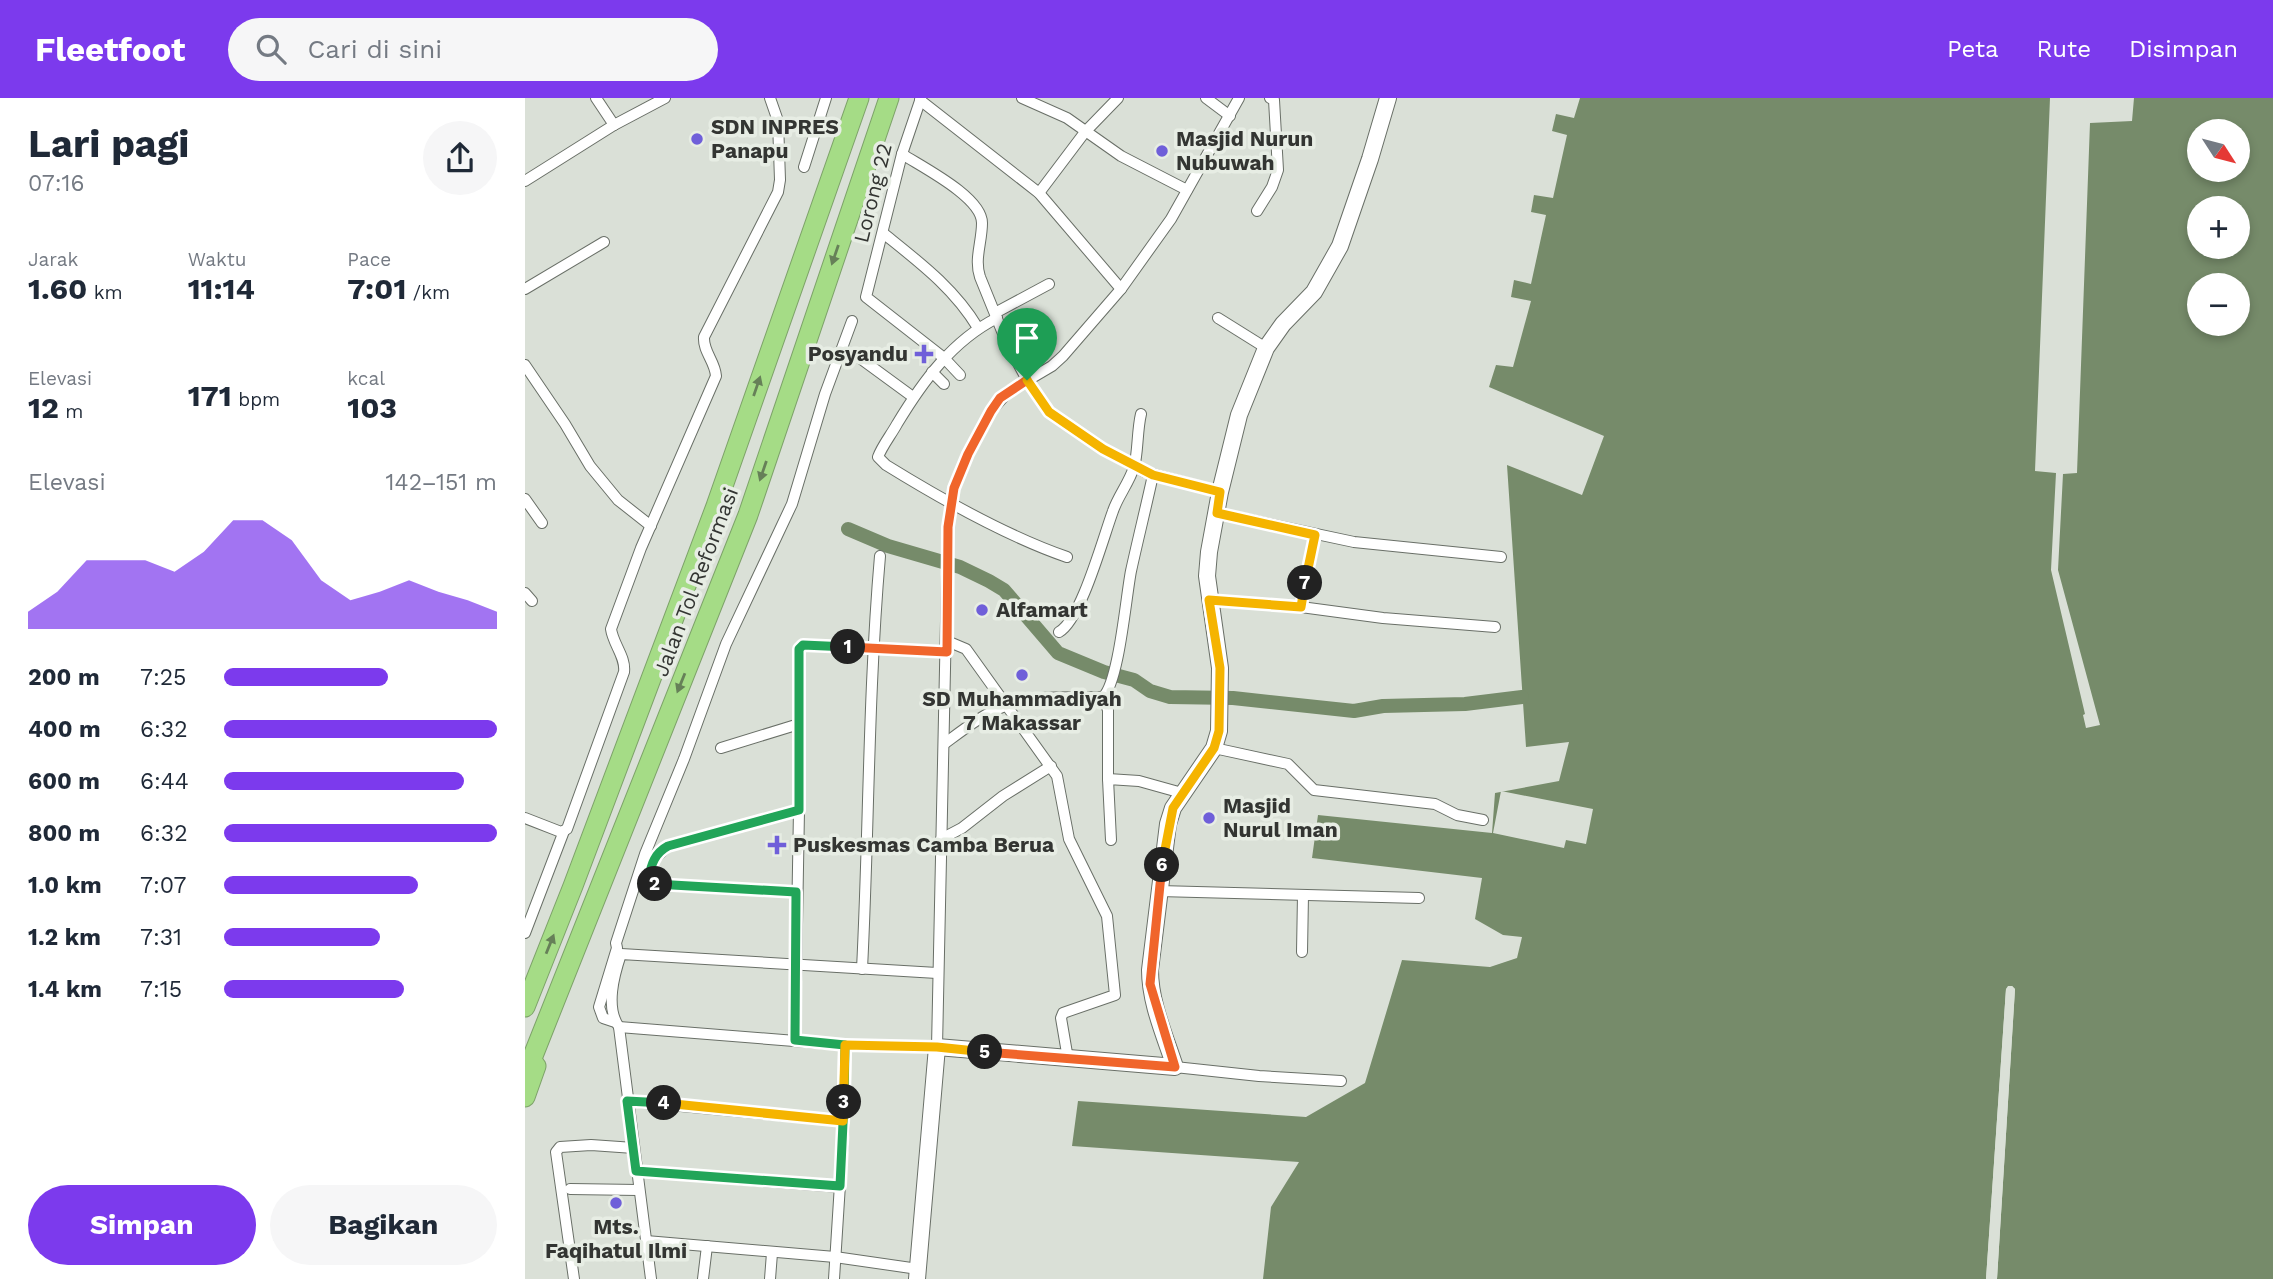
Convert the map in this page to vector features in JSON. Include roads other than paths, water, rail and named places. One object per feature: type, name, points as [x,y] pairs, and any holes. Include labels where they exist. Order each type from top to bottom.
[{"type":"highway","name":"Jalan Tol Reformasi","points":[[525,1007],[716,506],[859,98]]},
{"type":"highway","name":"Jalan Tol Reformasi","points":[[525,1076],[748,515],[889,98]]},
{"type":"highway","points":[[525,1097],[596,897]]},
{"type":"street","points":[[596,98],[614,125]]},
{"type":"street","points":[[525,181],[614,125],[665,98]]},
{"type":"street","points":[[525,933],[564,831],[568,829],[624,672],[624,662],[612,639],[611,629],[650,526],[716,376],[714,366],[704,348],[704,337],[778,192],[778,121],[771,98]]},
{"type":"street","points":[[804,167],[826,98]]},
{"type":"street","points":[[1022,98],[1067,118],[1121,156],[1187,190]]},
{"type":"street","points":[[1039,193],[1085,132],[1118,98]]},
{"type":"street","points":[[1206,98],[1230,116]]},
{"type":"street","points":[[646,1241],[835,1257],[918,1274],[937,1047],[950,503],[968,454],[1000,398],[1052,366],[1121,289],[1171,219],[1238,98]]},
{"type":"street","points":[[1257,211],[1276,179],[1278,170],[1274,100],[1270,98]]},
{"type":"street","points":[[1175,1067],[1150,984],[1168,824],[1182,793],[1214,748],[1219,731],[1220,668],[1207,576],[1220,492],[1239,415],[1266,348],[1283,324],[1314,292],[1341,246],[1388,98]]},
{"type":"street","points":[[920,99],[1039,193],[1121,289]]},
{"type":"street","name":"Lorong 22","points":[[920,99],[902,154],[866,298],[944,358]]},
{"type":"street","points":[[902,154],[946,182],[977,207],[982,223],[977,268],[1006,341],[1027,380],[1049,412],[1103,449],[1153,475],[1220,492]]},
{"type":"street","points":[[883,233],[947,286],[978,328]]},
{"type":"street","points":[[525,289],[604,242]]},
{"type":"street","points":[[1049,284],[978,328],[944,358],[913,397],[878,457],[886,465],[950,503],[1042,548],[1067,557]]},
{"type":"street","points":[[1218,318],[1266,348]]},
{"type":"street","points":[[852,321],[825,394],[792,504],[726,644],[684,760],[645,854],[616,943],[617,948],[599,1007],[603,1018],[617,1025],[845,1045],[937,1047],[1341,1081]]},
{"type":"street","points":[[857,356],[913,397]]},
{"type":"street","points":[[944,358],[960,375]]},
{"type":"street","points":[[527,371],[605,485],[618,500],[650,526]]},
{"type":"street","points":[[932,372],[944,384]]},
{"type":"street","points":[[1059,632],[1066,628],[1079,607],[1113,510],[1134,466],[1141,414]]},
{"type":"street","points":[[944,744],[966,727],[1006,705],[1043,699],[1103,697],[1109,690],[1153,475]]},
{"type":"street","points":[[525,499],[542,523]]},
{"type":"street","points":[[1217,513],[1315,535],[1408,549],[1501,557]]},
{"type":"street","points":[[1301,607],[1315,535]]},
{"type":"street","points":[[862,969],[872,648],[880,556]]},
{"type":"street","points":[[1209,600],[1301,607],[1362,617],[1495,626]]},
{"type":"street","points":[[795,1040],[799,651],[801,646],[947,646],[965,649],[1057,776],[1069,839],[1107,916],[1115,993],[1113,997],[1063,1013],[1061,1018],[1068,1059]]},
{"type":"street","points":[[1103,697],[1108,710],[1111,840]]},
{"type":"street","points":[[721,748],[799,724]]},
{"type":"street","points":[[1214,748],[1288,764],[1314,790],[1435,804],[1457,814],[1483,820]]},
{"type":"street","points":[[941,839],[973,821],[1003,796],[1051,766]]},
{"type":"street","points":[[1108,779],[1139,781],[1182,793]]},
{"type":"street","points":[[796,892],[654,884],[649,878],[654,859],[668,846],[799,810]]},
{"type":"street","points":[[525,829],[525,818],[564,831]]},
{"type":"street","points":[[1159,891],[1419,898]]},
{"type":"street","points":[[1302,952],[1303,895]]},
{"type":"street","points":[[651,1279],[617,1025],[611,1005],[620,955],[624,952],[660,957],[937,973]]},
{"type":"street","points":[[834,1279],[845,1045]]},
{"type":"street","points":[[627,1101],[843,1121]]},
{"type":"street","points":[[574,1279],[556,1152],[560,1147],[591,1145],[634,1148]]},
{"type":"street","points":[[636,1171],[840,1186]]},
{"type":"street","points":[[570,1189],[638,1190]]},
{"type":"street","points":[[703,1279],[707,1247]]},
{"type":"street","points":[[770,1279],[772,1253]]},
{"type":"waterway","points":[[848,529],[888,546],[960,567],[989,581],[1004,590],[1058,653],[1104,672],[1134,680],[1150,691],[1170,697],[1233,698],[1354,711],[1383,706],[1465,704],[1522,697]]},
{"type":"place","name":"SDN INPRES Panapu","points":[[697,139]]},
{"type":"place","name":"Masjid Nurun Nubuwah","points":[[1162,151]]},
{"type":"place","name":"Posyandu","points":[[924,354]]},
{"type":"place","name":"Alfamart","points":[[982,610]]},
{"type":"place","name":"SD Muhammadiyah 7 Makassar","points":[[1022,675]]},
{"type":"place","name":"Masjid Nurul Iman","points":[[1209,818]]},
{"type":"place","name":"Puskesmas Camba Berua","points":[[777,845]]},
{"type":"place","name":"Mts. Faqihatul Ilmi","points":[[616,1203]]}]
